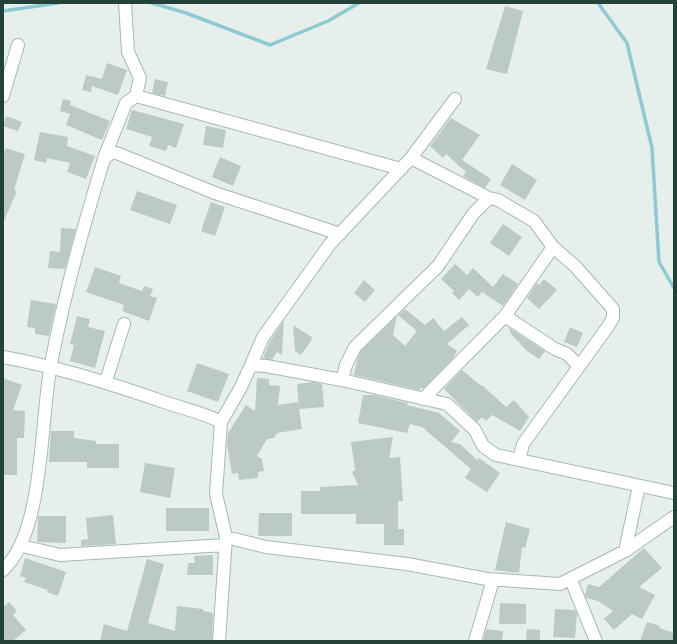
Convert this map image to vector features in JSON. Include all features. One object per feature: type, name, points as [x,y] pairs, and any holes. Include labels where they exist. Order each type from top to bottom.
[{"type":"street","points":[[125,3],[128,52],[140,78],[136,96]]},
{"type":"street","points":[[3,96],[18,45]]},
{"type":"street","points":[[3,570],[9,565],[22,546],[32,514],[50,366],[82,230],[121,102],[136,96],[401,169]]},
{"type":"street","points":[[219,641],[226,541],[216,494],[221,422],[241,387],[264,337],[330,244],[411,158],[456,99]]},
{"type":"street","points":[[104,159],[112,152],[119,154],[215,193],[340,234]]},
{"type":"street","points":[[411,158],[489,198],[498,200],[534,221],[553,247],[574,266],[613,308],[613,318],[609,325],[523,444],[519,460]]},
{"type":"street","points":[[342,380],[346,365],[355,347],[438,266],[473,214],[489,198]]},
{"type":"street","points":[[423,399],[505,316],[553,247]]},
{"type":"street","points":[[505,316],[555,349],[568,354],[579,366]]},
{"type":"street","points":[[106,381],[124,324]]},
{"type":"street","points":[[3,357],[50,366],[106,381],[185,409],[210,416],[221,422]]},
{"type":"street","points":[[250,365],[266,366],[342,380],[396,391],[447,404],[475,430],[483,446],[496,455],[674,493]]},
{"type":"street","points":[[625,551],[639,486]]},
{"type":"street","points":[[22,546],[60,556],[226,541],[407,564],[492,580],[560,584],[571,580],[625,551],[674,518]]},
{"type":"street","points":[[475,641],[492,580]]},
{"type":"street","points":[[571,580],[596,641]]},
{"type":"building","points":[[505,6],[523,11],[507,74],[486,69]]},
{"type":"building","points":[[107,63],[127,70],[118,95],[92,86],[91,92],[82,90],[86,75],[102,79]]},
{"type":"building","points":[[155,79],[168,82],[165,96],[152,93]]},
{"type":"building","points":[[63,99],[71,101],[70,105],[110,121],[102,140],[66,125],[70,114],[60,111]]},
{"type":"building","points":[[132,110],[184,124],[176,148],[168,145],[166,151],[149,146],[152,137],[126,129]]},
{"type":"building","points":[[6,116],[22,122],[18,131],[3,126]]},
{"type":"building","points":[[451,118],[480,135],[462,160],[491,179],[485,188],[463,176],[466,172],[446,154],[443,158],[430,146]]},
{"type":"building","points":[[206,126],[226,130],[223,148],[203,145]]},
{"type":"building","points":[[40,132],[68,137],[67,146],[95,156],[86,179],[67,172],[70,163],[47,158],[46,163],[34,160]]},
{"type":"building","points":[[6,148],[25,154],[14,190],[17,191],[3,223],[3,155]]},
{"type":"building","points":[[220,157],[241,166],[233,186],[212,177]]},
{"type":"building","points":[[512,164],[537,180],[525,200],[500,185]]},
{"type":"building","points":[[137,191],[177,205],[170,224],[130,210]]},
{"type":"building","points":[[211,202],[225,207],[215,236],[201,231]]},
{"type":"building","points":[[503,224],[522,237],[509,256],[490,243]]},
{"type":"building","points":[[61,228],[76,229],[65,269],[48,268],[50,251],[60,252]]},
{"type":"building","points":[[455,264],[467,275],[473,268],[493,287],[503,274],[518,284],[503,306],[482,292],[478,297],[469,289],[459,300],[452,293],[454,291],[441,279]]},
{"type":"building","points":[[95,267],[121,276],[119,283],[142,291],[144,286],[153,289],[150,296],[157,298],[149,321],[122,311],[124,305],[86,292]]},
{"type":"building","points":[[544,279],[557,290],[539,309],[527,298],[537,283],[539,285]]},
{"type":"building","points":[[364,280],[375,290],[365,302],[354,293]]},
{"type":"building","points":[[31,300],[56,304],[49,336],[35,334],[35,328],[27,327]]},
{"type":"building","points":[[405,309],[425,325],[433,318],[444,331],[462,317],[469,325],[447,344],[457,351],[453,358],[423,389],[421,387],[419,390],[354,375],[357,360],[361,351],[397,316],[393,335],[405,346],[417,331],[398,315]]},
{"type":"building","points":[[77,316],[90,319],[88,327],[105,331],[95,368],[70,361],[74,345],[70,344]]},
{"type":"building","points":[[284,320],[282,355],[277,352],[272,360],[263,358],[270,341]]},
{"type":"building","points":[[293,325],[313,338],[301,355],[295,351]]},
{"type":"building","points":[[508,327],[545,351],[539,359],[527,351],[512,335]]},
{"type":"building","points":[[570,327],[583,333],[577,347],[564,342]]},
{"type":"building","points":[[197,363],[229,374],[218,402],[187,391]]},
{"type":"building","points":[[462,370],[481,386],[482,385],[506,407],[514,400],[529,417],[520,431],[492,415],[486,421],[482,417],[477,422],[444,389]]},
{"type":"building","points":[[3,378],[22,385],[13,410],[25,411],[24,438],[17,438],[17,475],[3,475]]},
{"type":"building","points":[[257,378],[269,379],[269,385],[280,386],[278,405],[298,402],[302,429],[277,433],[274,438],[267,439],[257,456],[262,459],[264,471],[258,472],[258,478],[239,480],[238,473],[232,474],[227,444],[228,433],[246,405],[255,411]]},
{"type":"building","points":[[313,382],[322,384],[324,407],[299,409],[297,384]]},
{"type":"building","points":[[363,395],[374,395],[408,403],[407,405],[439,413],[460,431],[451,442],[460,444],[477,460],[479,458],[500,473],[487,492],[465,478],[471,469],[422,427],[410,424],[407,433],[358,423]]},
{"type":"building","points":[[51,431],[74,431],[74,438],[96,441],[96,444],[119,444],[119,468],[87,468],[87,462],[49,462]]},
{"type":"building","points":[[393,437],[389,458],[400,457],[403,501],[398,501],[398,529],[404,529],[404,545],[384,545],[384,524],[356,524],[356,514],[301,514],[301,491],[320,491],[320,487],[358,485],[352,472],[355,470],[351,442]]},
{"type":"building","points":[[145,463],[175,468],[170,498],[140,492]]},
{"type":"building","points":[[166,508],[209,508],[209,531],[166,531]]},
{"type":"building","points":[[259,513],[292,513],[292,536],[258,536]]},
{"type":"building","points":[[113,515],[116,544],[81,546],[81,540],[88,539],[86,518]]},
{"type":"building","points":[[38,516],[66,516],[66,543],[37,542]]},
{"type":"building","points":[[506,522],[530,529],[525,548],[522,547],[519,573],[495,570]]},
{"type":"building","points":[[644,548],[662,568],[639,587],[655,595],[642,619],[632,614],[614,630],[604,619],[613,611],[598,601],[586,598],[585,595],[588,584],[599,587]]},
{"type":"building","points":[[213,555],[213,575],[187,575],[188,563],[195,563],[194,556]]},
{"type":"building","points":[[25,558],[66,572],[58,596],[47,592],[48,590],[24,582],[26,578],[20,576]]},
{"type":"building","points":[[147,559],[164,564],[148,623],[175,631],[177,606],[203,609],[203,611],[213,613],[212,641],[100,641],[104,624],[127,631]]},
{"type":"building","points":[[9,602],[17,611],[13,615],[26,630],[13,641],[3,641],[3,603],[5,606]]},
{"type":"building","points":[[500,603],[526,604],[526,624],[499,624]]},
{"type":"building","points":[[555,609],[575,610],[577,614],[575,638],[553,637]]},
{"type":"building","points":[[647,622],[660,626],[659,628],[674,633],[674,641],[640,641]]},
{"type":"building","points":[[486,629],[503,631],[502,641],[483,641]]},
{"type":"building","points":[[527,629],[540,630],[540,641],[526,641]]},
{"type":"waterway","points":[[3,11],[58,3]]},
{"type":"waterway","points":[[152,3],[186,13],[270,45],[328,21],[359,3]]},
{"type":"waterway","points":[[598,3],[627,43],[652,148],[659,262],[674,288]]}]
